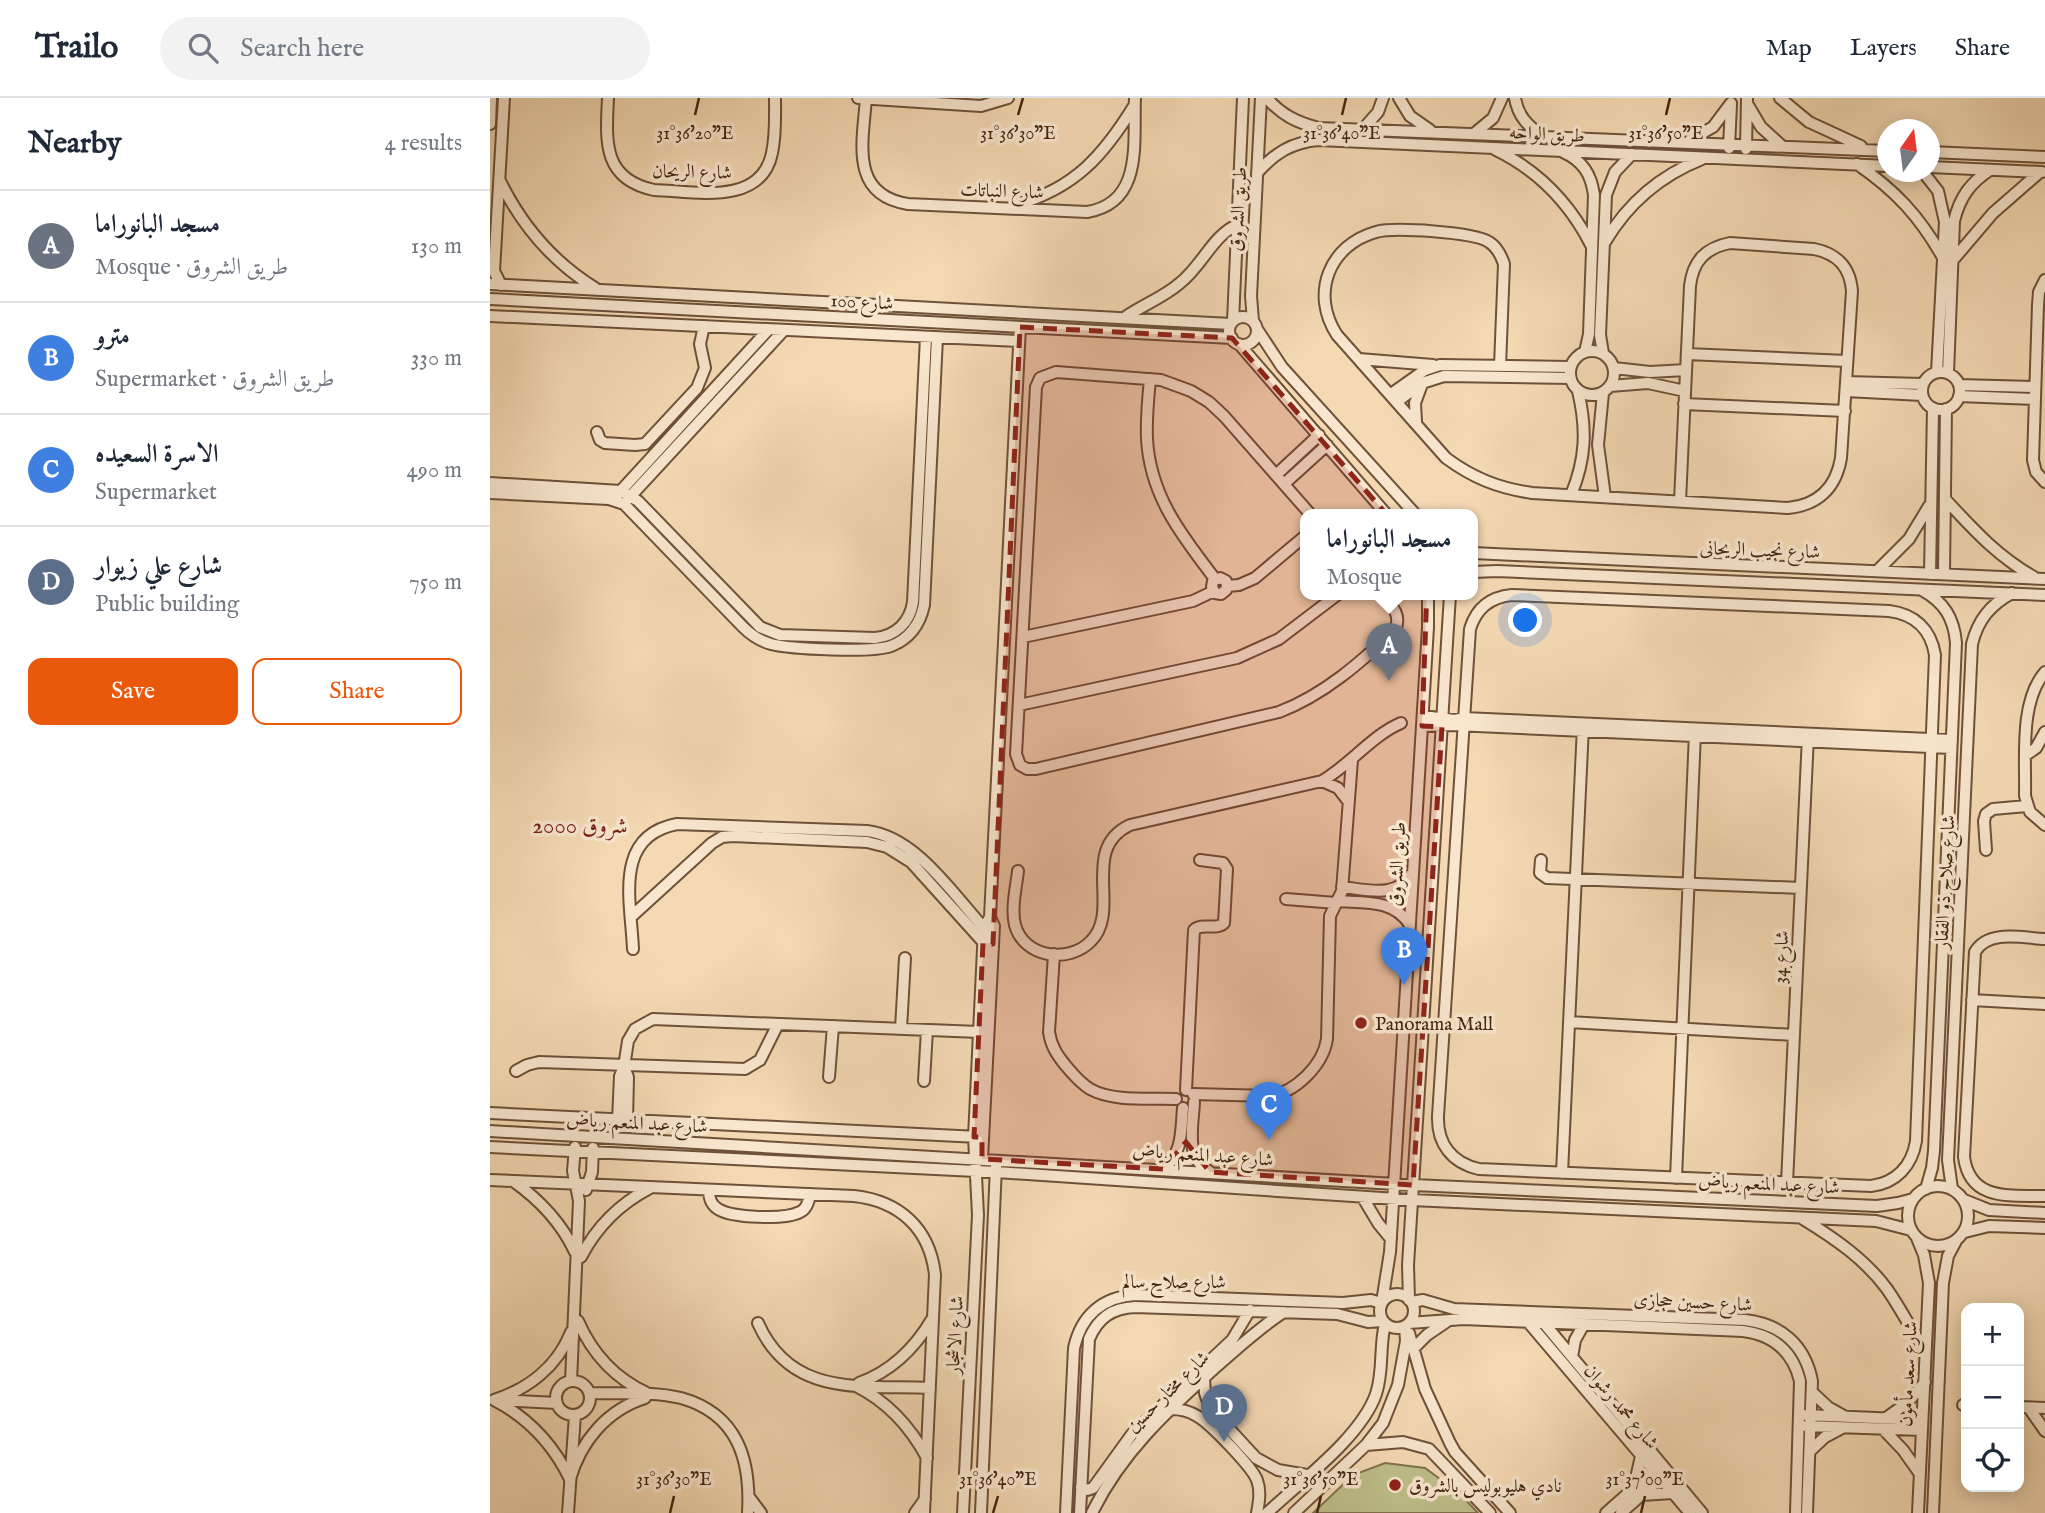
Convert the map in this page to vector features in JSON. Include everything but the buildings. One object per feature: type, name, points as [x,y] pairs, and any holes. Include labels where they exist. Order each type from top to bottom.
[{"type":"street","points":[[490,124],[491,98]]},
{"type":"street","points":[[496,284],[492,266],[504,98]]},
{"type":"street","points":[[503,110],[512,98]]},
{"type":"street","name":"شارع الريحان","points":[[608,98],[607,144],[615,166],[622,175],[642,187],[654,190],[724,193],[734,192],[753,183],[768,166],[774,145],[775,98]]},
{"type":"street","points":[[858,98],[981,106],[1008,98]]},
{"type":"street","name":"شارع النباتات","points":[[866,98],[862,159],[869,181],[885,197],[908,204],[1087,212],[1114,202],[1126,188],[1132,170],[1135,101]]},
{"type":"street","name":"طريق الشروق","points":[[1232,323],[1243,98]]},
{"type":"street","name":"طريق الشروق","points":[[1255,325],[1251,296],[1261,98]]},
{"type":"street","name":"طريق الواحه","points":[[1267,98],[1293,119],[1306,125],[1332,128],[1877,150]]},
{"type":"street","points":[[1364,128],[1378,112],[1383,98]]},
{"type":"street","points":[[1399,98],[1410,116],[1432,131]]},
{"type":"street","points":[[1475,133],[1493,118],[1502,98]]},
{"type":"street","points":[[1515,98],[1517,109],[1524,121],[1542,136]]},
{"type":"street","points":[[1780,98],[1818,127],[1870,150]]},
{"type":"street","points":[[1686,142],[1713,127],[1731,100]]},
{"type":"street","points":[[1728,158],[1731,100]]},
{"type":"street","points":[[1006,207],[1047,194],[1082,172],[1110,143],[1135,101]]},
{"type":"street","points":[[1745,159],[1747,101]]},
{"type":"street","points":[[1747,101],[1762,127],[1782,146]]},
{"type":"street","points":[[1332,128],[1332,141]]},
{"type":"street","points":[[1461,132],[1461,147]]},
{"type":"street","points":[[1568,137],[1564,151],[1585,167],[1592,181],[1603,354]]},
{"type":"street","name":"طريق الواحه","points":[[1257,173],[1270,158],[1287,147],[1306,141],[1877,165]]},
{"type":"street","points":[[1490,148],[1512,158],[1550,187],[1597,249]]},
{"type":"street","points":[[1940,152],[2045,157]]},
{"type":"street","points":[[1585,352],[1606,195],[1609,183],[1632,154]]},
{"type":"street","points":[[1597,249],[1645,191],[1664,177],[1705,157]]},
{"type":"street","points":[[1857,164],[1884,183],[1907,205],[1947,259]]},
{"type":"street","points":[[1940,168],[2043,172]]},
{"type":"street","points":[[1947,259],[1958,205],[1966,191],[1990,170]]},
{"type":"street","points":[[1947,259],[1993,213],[2043,172]]},
{"type":"street","points":[[500,180],[515,209],[540,242],[570,271],[597,290]]},
{"type":"street","points":[[1931,182],[1938,191],[1945,222],[1947,259],[1942,373]]},
{"type":"street","points":[[1124,318],[1179,285],[1205,258],[1219,236],[1237,225]]},
{"type":"street","points":[[1500,366],[1505,276],[1504,264],[1491,243],[1480,237],[1378,231],[1361,237],[1346,247],[1335,261],[1323,292],[1323,307],[1328,322],[1446,457],[1465,472],[1486,483],[1508,490],[1788,508],[1814,502],[1834,484],[1839,471],[1845,411],[1852,291],[1846,267],[1837,258],[1814,249],[1730,243],[1706,252],[1697,262],[1692,274],[1680,500]]},
{"type":"street","points":[[2045,280],[2039,292],[2040,368],[2034,393],[2039,418],[2033,460],[2036,472],[2045,482]]},
{"type":"street","name":"شارع 100","points":[[496,284],[1232,323]]},
{"type":"street","points":[[550,302],[551,287]]},
{"type":"street","name":"شارع 100","points":[[490,299],[1236,341]]},
{"type":"street","points":[[490,316],[1019,341]]},
{"type":"street","points":[[1382,509],[1236,341],[1229,331],[1232,323],[1241,317],[1255,325],[1282,367],[1411,509]]},
{"type":"street","points":[[1236,341],[1252,341],[1255,325]]},
{"type":"street","points":[[597,432],[603,442],[638,446],[648,442],[700,384],[705,359],[699,344],[704,326]]},
{"type":"street","points":[[978,1137],[1020,327]]},
{"type":"street","points":[[622,498],[702,410],[768,330]]},
{"type":"street","points":[[622,498],[670,439],[784,330]]},
{"type":"street","points":[[490,483],[511,489],[622,498],[760,627],[780,635],[874,638],[896,631],[908,618],[912,607],[925,473],[931,337]]},
{"type":"street","points":[[1571,495],[1584,455],[1585,434],[1578,391],[1570,372],[1573,360],[1585,352],[1603,354],[1610,359],[1614,368],[1607,389],[1598,445],[1605,497]]},
{"type":"street","points":[[1687,354],[1847,361]]},
{"type":"street","points":[[1359,359],[1570,372]]},
{"type":"street","points":[[1394,398],[1425,370],[1440,365]]},
{"type":"street","points":[[1614,368],[1650,373],[1686,370]]},
{"type":"street","points":[[1306,509],[1224,416],[1209,402],[1181,386],[1150,379],[1056,372],[1045,375],[1037,382],[1019,705],[1017,758],[1020,765],[1031,769],[1279,712],[1301,702],[1340,677],[1395,630],[1398,621],[1396,612],[1386,600]]},
{"type":"street","points":[[1394,398],[1422,383],[1444,376],[1570,372]]},
{"type":"street","points":[[1942,373],[1953,376],[1959,391],[1954,405],[1946,409],[1933,408],[1926,402],[1923,390],[1926,379],[1942,373]]},
{"type":"street","points":[[1150,379],[1147,438],[1154,481],[1171,521],[1215,579]]},
{"type":"street","points":[[1417,425],[1415,403],[1422,383]]},
{"type":"street","points":[[1578,391],[1591,396],[1607,389],[1648,383],[1685,391]]},
{"type":"street","points":[[1846,387],[1923,390]]},
{"type":"street","points":[[1959,391],[2034,393]]},
{"type":"street","points":[[689,398],[702,410]]},
{"type":"street","points":[[1684,404],[1845,411]]},
{"type":"street","points":[[1930,574],[1933,408]]},
{"type":"street","points":[[1944,574],[1946,409]]},
{"type":"street","points":[[661,429],[670,439]]},
{"type":"street","points":[[1276,475],[1318,435]]},
{"type":"street","points":[[1284,484],[1327,445]]},
{"type":"street","points":[[490,493],[511,489]]},
{"type":"street","points":[[1945,499],[1988,545],[2011,564],[2041,579]]},
{"type":"street","points":[[1877,571],[1909,539],[1931,500]]},
{"type":"street","points":[[1227,586],[1239,585],[1255,578],[1300,540]]},
{"type":"street","name":"شارع نجيب الريحانى","points":[[1478,553],[2041,579]]},
{"type":"street","points":[[1516,556],[1517,572]]},
{"type":"street","points":[[1641,561],[1641,577]]},
{"type":"street","name":"شارع نجيب الريحانى","points":[[1478,572],[2045,595]]},
{"type":"street","points":[[1215,579],[1222,579],[1227,586]]},
{"type":"street","points":[[1213,592],[1215,579]]},
{"type":"street","points":[[1023,637],[1194,601],[1213,592],[1221,594],[1227,586]]},
{"type":"street","name":"شارع صلاح ذو الفقار","points":[[1922,590],[1943,606],[1951,617],[1956,642],[1932,1168],[1926,1188]]},
{"type":"street","name":"شارع صلاح ذو الفقار","points":[[1952,1189],[1948,1169],[1972,645],[1981,619],[2000,599],[2012,593]]},
{"type":"street","points":[[1504,596],[1906,614],[1920,624],[1930,638],[1935,655],[1931,743],[1916,1141],[1912,1156],[1899,1175],[1878,1185],[1562,1173],[1470,1167],[1447,1151],[1439,1135],[1438,1116],[1464,722],[1472,622],[1485,605],[1504,596]]},
{"type":"street","points":[[1019,705],[1237,659],[1279,639],[1330,600]]},
{"type":"street","name":"طريق الشروق","points":[[1382,1302],[1395,1184],[1428,600]]},
{"type":"street","name":"طريق الشروق","points":[[1410,1301],[1408,1265],[1450,600]]},
{"type":"street","points":[[2045,672],[2037,682],[2029,702],[2026,755],[2027,806],[2034,817],[2045,825],[2045,833]]},
{"type":"street","points":[[1955,674],[1971,674]]},
{"type":"street","points":[[1423,721],[1455,720],[1952,744]]},
{"type":"street","points":[[1018,871],[1014,915],[1016,929],[1023,940],[1034,949],[1054,954],[1068,954],[1080,950],[1090,942],[1101,926],[1106,849],[1113,837],[1124,828],[1322,781],[1385,732],[1401,723]]},
{"type":"street","points":[[1562,1173],[1583,727]]},
{"type":"street","points":[[2026,755],[2036,748],[2045,732]]},
{"type":"street","points":[[1676,1178],[1696,733]]},
{"type":"street","name":"شارع 34","points":[[1787,1183],[1808,738]]},
{"type":"street","points":[[1154,1183],[1159,1169],[1172,1162],[1178,1152],[1180,1091],[1191,1095],[1275,1095],[1289,1089],[1317,1065],[1322,1056],[1327,1039],[1330,916],[1342,887],[1352,760]]},
{"type":"street","points":[[1322,781],[1338,788],[1348,801]]},
{"type":"street","points":[[1986,850],[1986,814],[1993,809],[2027,806]]},
{"type":"street","points":[[1949,821],[1964,821]]},
{"type":"street","points":[[634,948],[631,866],[636,851],[645,838],[660,829],[677,824],[867,842],[894,850],[911,862],[988,944],[979,1032],[978,1137]]},
{"type":"street","points":[[632,916],[716,840],[727,836],[748,831],[867,831],[891,836],[918,854],[989,928]]},
{"type":"street","points":[[1200,860],[1220,862],[1227,867],[1224,921],[1219,927],[1198,927],[1194,930],[1191,1095],[1193,1153],[1201,1166],[1210,1172]]},
{"type":"street","points":[[1541,860],[1540,873],[1543,876],[1576,880],[1801,888]]},
{"type":"street","points":[[1342,887],[1390,891],[1402,886],[1413,872]]},
{"type":"street","points":[[1286,899],[1387,905],[1403,914],[1410,925]]},
{"type":"street","points":[[2045,939],[1994,937],[1983,942],[1974,958],[1965,1166],[1973,1181],[1988,1192],[2045,1196]]},
{"type":"street","points":[[1054,954],[1049,1032],[1058,1056],[1079,1080],[1098,1093],[1180,1104],[1188,1108],[1191,1095]]},
{"type":"street","points":[[901,1029],[905,958]]},
{"type":"street","points":[[1972,1000],[2045,1004]]},
{"type":"street","points":[[622,1120],[620,1076],[626,1047],[640,1024],[653,1019],[979,1032]]},
{"type":"street","points":[[1569,1022],[1794,1035]]},
{"type":"street","points":[[516,1071],[539,1062],[624,1067],[745,1069],[760,1060],[778,1024]]},
{"type":"street","points":[[829,1077],[833,1026]]},
{"type":"street","points":[[924,1082],[927,1030]]},
{"type":"street","points":[[490,1113],[978,1137]]},
{"type":"street","name":"شارع عبد المنعم رياض","points":[[490,1131],[1413,1185],[1892,1205],[1913,1199]]},
{"type":"street","points":[[575,1135],[572,1164],[579,1200],[579,1256]]},
{"type":"street","points":[[573,1382],[579,1256],[584,1201],[592,1172],[593,1136]]},
{"type":"street","name":"شارع الاشجار","points":[[963,1513],[978,1215],[975,1172],[978,1137]]},
{"type":"street","name":"شارع عبد المنعم رياض","points":[[490,1147],[996,1172],[1363,1198],[1800,1217],[1892,1223],[1914,1234]]},
{"type":"street","name":"شارع الاشجار","points":[[981,1513],[996,1160]]},
{"type":"street","points":[[1932,1168],[1948,1169]]},
{"type":"street","points":[[1244,1174],[1244,1188]]},
{"type":"street","points":[[490,1180],[869,1197],[898,1209],[911,1219],[928,1245],[933,1260],[924,1513]]},
{"type":"street","points":[[513,1181],[546,1208],[579,1256]]},
{"type":"street","points":[[2045,1213],[1985,1209],[1964,1200],[1952,1189],[1939,1186],[1926,1188],[1913,1199],[1908,1217],[1914,1234],[1936,1247],[1956,1241],[1965,1232],[1984,1226],[2045,1228]]},
{"type":"street","points":[[579,1256],[615,1211],[651,1187]]},
{"type":"street","points":[[709,1189],[710,1200],[718,1209],[752,1216],[798,1213],[806,1207],[810,1194]]},
{"type":"street","points":[[1639,1195],[1639,1209]]},
{"type":"street","points":[[1363,1198],[1372,1215],[1391,1239]]},
{"type":"street","points":[[1964,1200],[1969,1219],[1965,1232]]},
{"type":"street","points":[[1892,1205],[1892,1223]]},
{"type":"street","points":[[1984,1226],[1982,1220],[1985,1209]]},
{"type":"street","points":[[1800,1217],[1840,1242],[1867,1266],[1887,1289],[1926,1353]]},
{"type":"street","name":"شارع سعد مأمون","points":[[1914,1234],[1927,1264],[1928,1283],[1918,1513]]},
{"type":"street","name":"شارع سعد مأمون","points":[[1933,1513],[1946,1264],[1956,1241]]},
{"type":"street","points":[[1927,1264],[1946,1264]]},
{"type":"street","name":"شارع صلاح سالم","points":[[1066,1513],[1074,1348],[1082,1324],[1099,1306],[1110,1299],[1135,1294],[1343,1303],[1371,1300],[1382,1302]]},
{"type":"street","points":[[1267,1513],[1352,1433],[1370,1408],[1380,1381],[1384,1322],[1380,1312],[1382,1302],[1395,1294],[1410,1301],[1414,1312],[1407,1325],[1395,1395],[1384,1423],[1366,1445],[1294,1513]]},
{"type":"street","name":"شارع حسين حجازى","points":[[1410,1301],[1423,1300],[1454,1309],[1584,1324],[1744,1331],[1766,1336],[1785,1350],[1797,1370],[1810,1451],[1807,1513]]},
{"type":"street","name":"شارع صلاح سالم","points":[[1080,1513],[1088,1339],[1101,1319],[1123,1307],[1344,1314],[1368,1322],[1384,1322]]},
{"type":"street","points":[[1227,1310],[1237,1334]]},
{"type":"street","name":"شارع مختار حسين","points":[[1081,1487],[1085,1490],[1091,1489],[1119,1449],[1145,1419],[1237,1334],[1250,1310]]},
{"type":"street","name":"شارع مختار حسين","points":[[1092,1513],[1125,1458],[1152,1427],[1252,1335],[1285,1312]]},
{"type":"street","points":[[853,1385],[878,1374],[900,1359],[919,1339],[933,1316]]},
{"type":"street","points":[[1413,1349],[1435,1329],[1452,1319]]},
{"type":"street","name":"شارع حسين حجازى","points":[[1407,1325],[1452,1319],[1757,1321],[1780,1330],[1798,1347],[1810,1369],[1813,1393],[1805,1420],[1796,1513]]},
{"type":"street","name":"شارع محمد رشوان","points":[[1537,1319],[1572,1357],[1661,1471],[1702,1513]]},
{"type":"street","name":"شارع محمد رشوان","points":[[1537,1319],[1641,1456],[1661,1471],[1673,1493],[1690,1513]]},
{"type":"street","points":[[1384,1322],[1395,1328],[1407,1325]]},
{"type":"street","points":[[576,1323],[607,1366],[628,1383],[652,1395]]},
{"type":"street","points":[[492,1400],[519,1390],[542,1374],[561,1352],[576,1323]]},
{"type":"street","points":[[758,1323],[772,1350],[795,1370],[824,1382],[930,1388]]},
{"type":"street","points":[[1572,1357],[1575,1340],[1584,1324]]},
{"type":"street","points":[[1407,1325],[1424,1388],[1450,1443],[1510,1513]]},
{"type":"street","points":[[1205,1378],[1205,1393],[1210,1408],[1256,1458],[1278,1470],[1307,1475]]},
{"type":"street","points":[[573,1382],[582,1384],[589,1393],[587,1407],[572,1415],[561,1410],[556,1403],[559,1389],[573,1382]]},
{"type":"street","points":[[1884,1424],[1925,1382]]},
{"type":"street","points":[[853,1385],[877,1398],[897,1415],[914,1436],[927,1459]]},
{"type":"street","points":[[589,1393],[666,1395],[693,1402],[706,1409],[728,1428],[743,1454],[748,1475],[748,1513]]},
{"type":"street","points":[[1813,1393],[1845,1422]]},
{"type":"street","points":[[570,1479],[586,1443],[604,1422],[626,1406],[652,1395]]},
{"type":"street","points":[[492,1400],[556,1403]]},
{"type":"street","points":[[492,1400],[526,1420],[544,1437],[559,1457],[570,1479]]},
{"type":"street","points":[[2024,1408],[2045,1408]]},
{"type":"street","points":[[2024,1408],[2045,1431]]},
{"type":"street","points":[[1171,1409],[1187,1411],[1202,1419],[1248,1465],[1259,1490],[1257,1513]]},
{"type":"street","points":[[568,1513],[572,1415]]},
{"type":"street","points":[[1805,1420],[1922,1425]]},
{"type":"street","points":[[1810,1451],[1845,1422]]},
{"type":"street","points":[[1884,1424],[1920,1474]]},
{"type":"street","points":[[1366,1445],[1412,1443],[1437,1455],[1490,1513]]},
{"type":"street","points":[[1437,1455],[1441,1448],[1450,1443]]},
{"type":"street","points":[[1638,1492],[1641,1456]]},
{"type":"street","points":[[1621,1513],[1638,1492],[1661,1471]]},
{"type":"street","points":[[1606,1513],[1638,1492],[1673,1493]]},
{"type":"street","points":[[749,1497],[761,1513]]},
{"type":"street","points":[[915,1513],[925,1499]]},
{"type":"highlighted area","points":[[1020,327],[1232,338],[1402,532],[1427,588],[1422,726],[1442,727],[1413,1185],[1210,1172],[1186,1142],[1163,1169],[982,1159],[982,1137],[974,1137],[983,943],[993,944]]},
{"type":"green space","name":"نادي هليوبوليس بالشروق","points":[[1385,1463],[1425,1468],[1460,1494],[1478,1513],[1313,1513],[1353,1475]]},
{"type":"place","name":"مسجد البانوراما","points":[[1389,681]]},
{"type":"place","name":"مترو","points":[[1404,985]]},
{"type":"place","name":"Panorama Mall","points":[[1361,1023]]},
{"type":"place","name":"الاسرة السعيده","points":[[1269,1140]]},
{"type":"place","name":"شارع علي زيوار","points":[[1224,1442]]},
{"type":"place","name":"نادي هليوبوليس بالشروق","points":[[1395,1485]]},
{"type":"district","name":"شروق 2000","points":[[580,825]]}]
